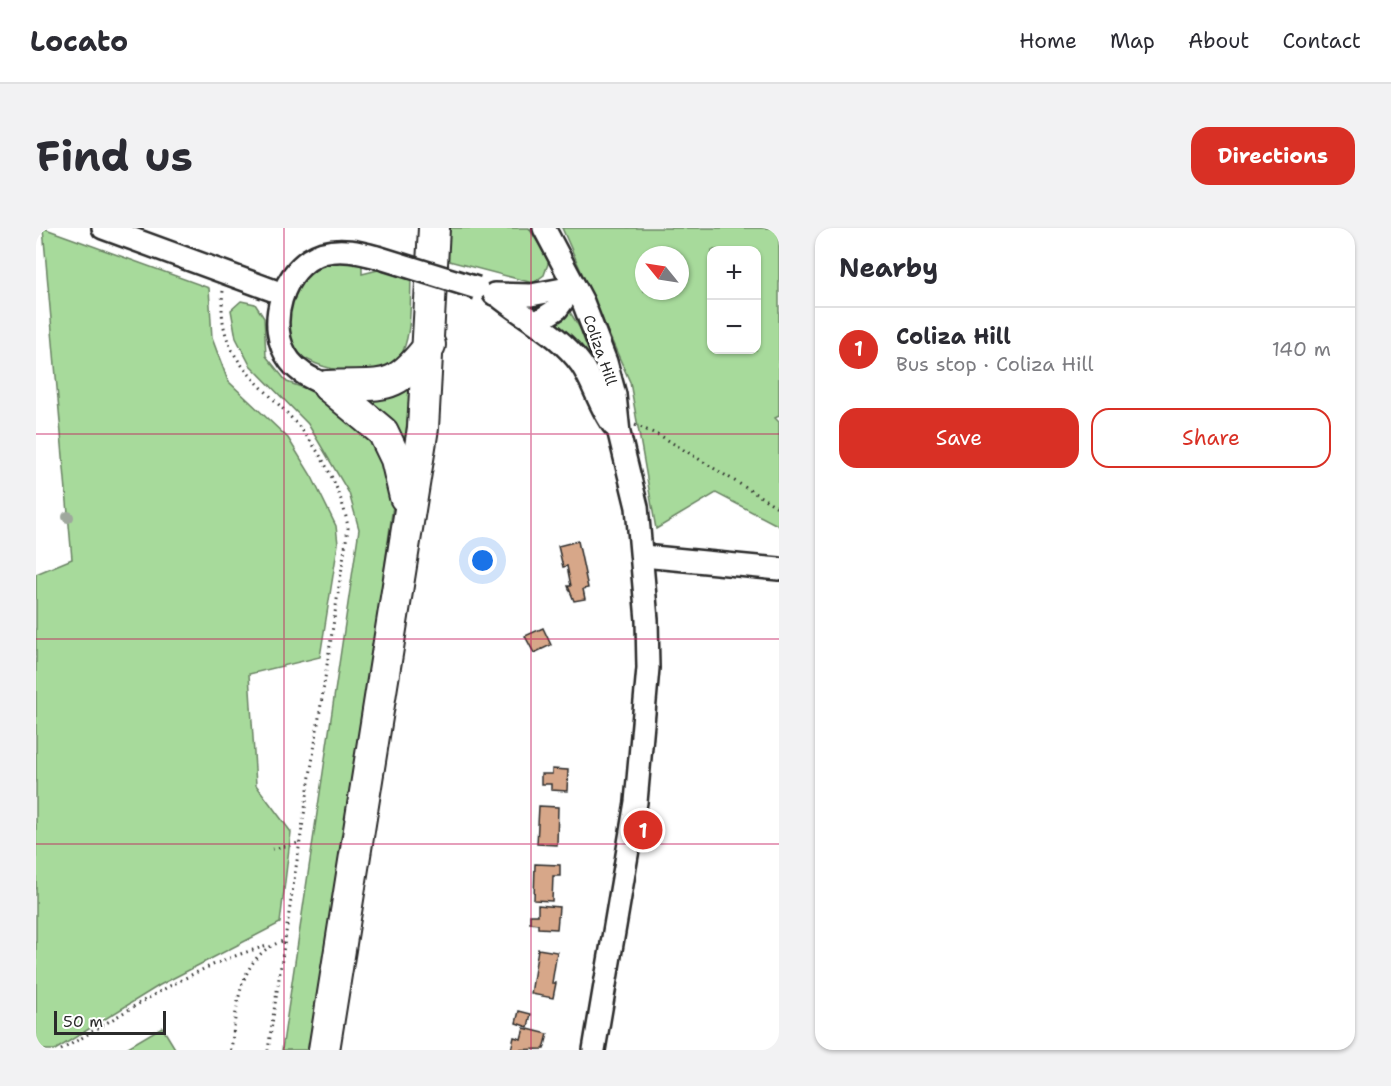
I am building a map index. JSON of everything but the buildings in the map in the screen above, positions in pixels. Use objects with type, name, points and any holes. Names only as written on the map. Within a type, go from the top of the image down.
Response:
[{"type":"highway","points":[[324,1050],[423,428],[434,228]]},
{"type":"highway","points":[[328,386],[387,384],[410,370],[429,345]]},
{"type":"highway","points":[[328,386],[362,412],[383,432],[390,444],[401,478],[408,514]]},
{"type":"street","points":[[103,228],[283,294]]},
{"type":"street","name":"Coliza Hill","points":[[544,228],[573,287],[583,302],[606,362],[637,507],[643,556],[648,668],[644,730],[636,802],[594,1050]]},
{"type":"street","points":[[328,386],[298,370],[284,349],[278,322],[283,294],[288,284],[305,264],[321,254],[342,250],[377,256],[477,288],[532,311],[583,367],[611,422],[619,425]]},
{"type":"street","points":[[532,311],[573,287]]},
{"type":"street","points":[[643,556],[779,568]]},
{"type":"path","points":[[228,274],[222,305],[223,322],[231,350],[249,376],[302,430],[334,485],[347,522],[347,543],[268,1050]]},
{"type":"path","points":[[619,425],[661,436],[779,508]]},
{"type":"path","points":[[272,849],[299,843]]},
{"type":"path","points":[[61,1050],[183,979],[239,953],[284,941]]},
{"type":"path","points":[[231,1050],[237,1005],[246,973],[256,956],[267,946]]},
{"type":"green space","points":[[43,228],[209,288],[212,338],[228,381],[288,438],[312,477],[336,526],[338,544],[320,657],[249,674],[256,785],[291,832],[280,923],[160,985],[55,1050],[36,1050],[36,574],[72,559]]},
{"type":"green space","points":[[443,228],[529,228],[549,261],[544,275],[533,283],[445,260]]},
{"type":"green space","points":[[562,228],[779,228],[779,416],[775,418],[779,422],[779,526],[716,493],[656,529],[630,382]]},
{"type":"green space","points":[[337,257],[362,260],[362,274],[378,270],[411,279],[410,315],[406,343],[395,361],[383,368],[367,371],[332,369],[302,356],[292,343],[289,317],[297,288],[312,270]]},
{"type":"green space","points":[[241,301],[255,304],[264,318],[266,356],[287,382],[327,396],[369,423],[396,484],[364,714],[311,1050],[282,1050],[359,529],[349,493],[308,424],[250,365],[236,338],[231,310]]},
{"type":"green space","points":[[565,304],[591,346],[611,401],[547,319]]},
{"type":"green space","points":[[411,386],[405,439],[402,441],[349,390]]},
{"type":"green space","points":[[162,1027],[176,1050],[123,1050]]},
{"type":"place","name":"Coliza Hill","points":[[643,830]]}]
